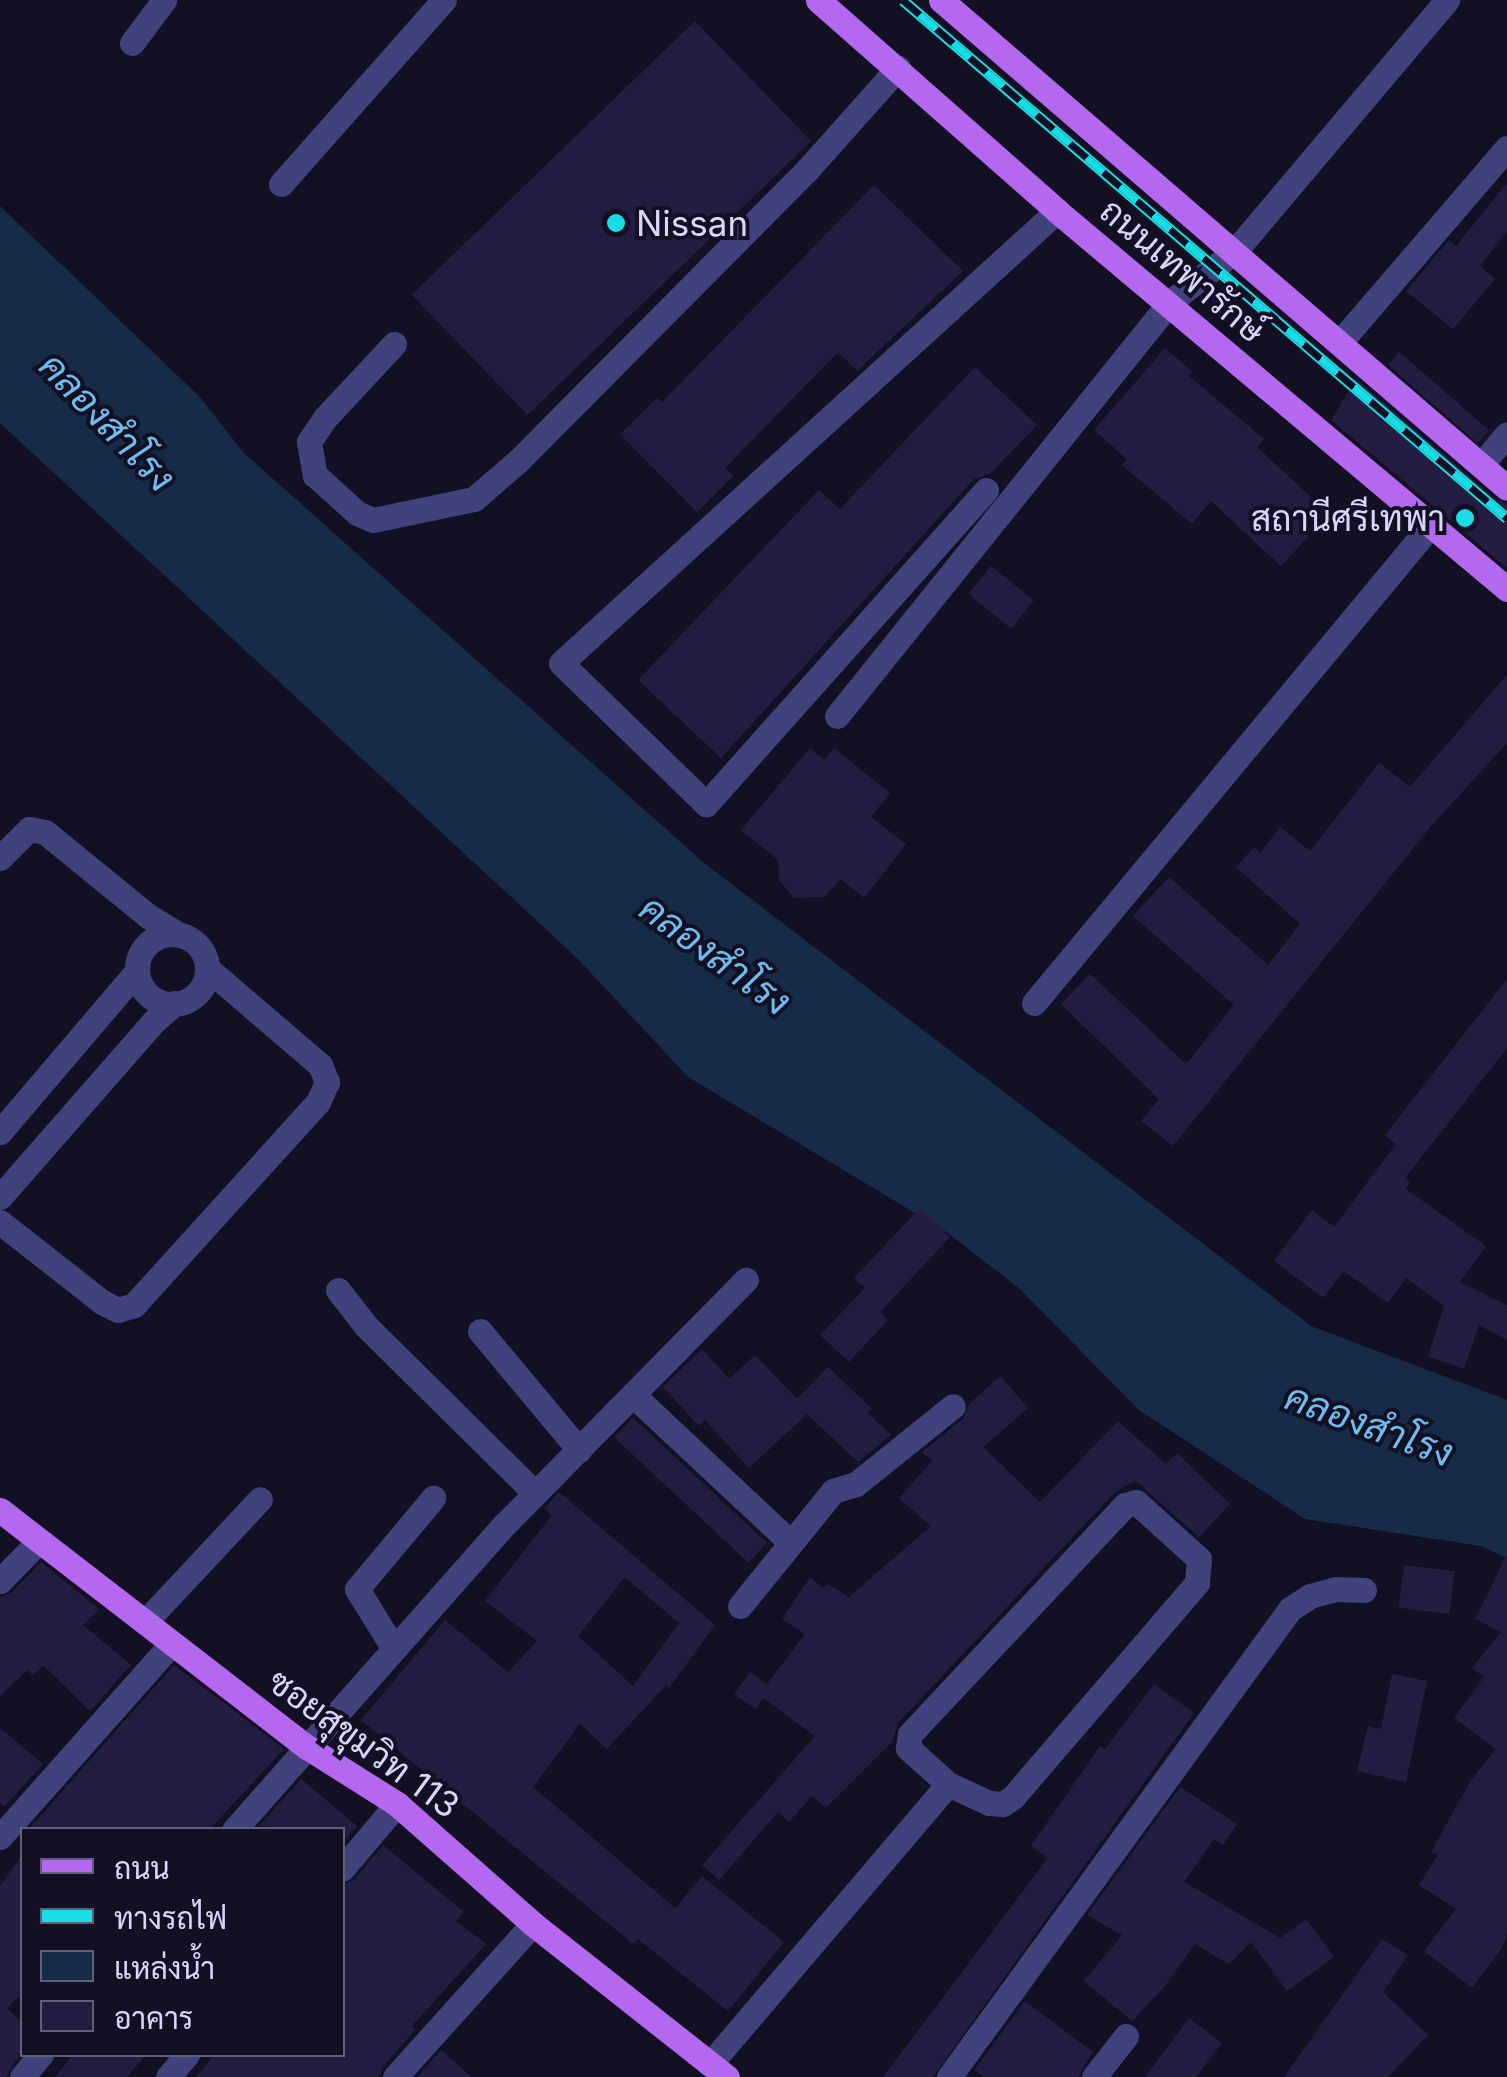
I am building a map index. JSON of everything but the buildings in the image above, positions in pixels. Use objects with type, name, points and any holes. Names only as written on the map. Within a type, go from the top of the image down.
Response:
[{"type":"main road","name":"ถนนเทพารักษ์","points":[[818,0],[1057,211],[1170,302],[1507,590]]},
{"type":"main road","name":"ถนนเทพารักษ์","points":[[954,5],[1507,488]]},
{"type":"main road","name":"ซอยสุขุมวิท 113","points":[[0,1510],[307,1746],[398,1804],[533,1924],[719,2070]]},
{"type":"street","points":[[132,43],[164,0]]},
{"type":"street","points":[[280,184],[444,0]]},
{"type":"street","points":[[837,716],[1170,302],[1234,251],[1447,0]]},
{"type":"street","points":[[394,344],[325,418],[309,442],[315,475],[357,512],[373,520],[474,499],[519,460],[807,170],[898,68]]},
{"type":"street","points":[[1340,342],[1507,148]]},
{"type":"street","points":[[986,490],[706,804],[561,663],[1057,211]]},
{"type":"street","points":[[1481,465],[1507,434]]},
{"type":"street","points":[[1034,1003],[1430,526]]},
{"type":"street","points":[[0,858],[29,829],[45,832],[148,916],[199,947],[207,968],[320,1065],[327,1082],[318,1102],[134,1305],[118,1310],[102,1302],[0,1222]]},
{"type":"street","points":[[0,1132],[137,971],[147,944],[168,934],[180,935]]},
{"type":"street","points":[[0,1197],[153,1022],[200,989],[207,968]]},
{"type":"street","points":[[137,971],[150,996],[175,1003]]},
{"type":"street","points":[[237,1827],[535,1494],[746,1280]]},
{"type":"street","points":[[338,1290],[366,1326],[535,1494]]},
{"type":"street","points":[[480,1331],[579,1450]]},
{"type":"street","points":[[633,1396],[790,1543]]},
{"type":"street","points":[[740,1606],[833,1491],[856,1484],[953,1406]]},
{"type":"street","points":[[394,1649],[357,1589],[433,1498]]},
{"type":"street","points":[[145,1622],[260,1499]]},
{"type":"street","points":[[1144,1504],[1199,1558],[1197,1583],[1014,1797],[1003,1804],[990,1803],[948,1784],[908,1748],[910,1734],[1126,1505],[1144,1504]]},
{"type":"street","points":[[0,1581],[39,1541]]},
{"type":"street","points":[[949,2077],[1290,1609],[1310,1596],[1336,1589],[1364,1590]]},
{"type":"street","points":[[0,1836],[172,1643]]},
{"type":"street","points":[[719,2070],[948,1784]]},
{"type":"street","points":[[345,1866],[398,1804]]},
{"type":"street","points":[[396,2077],[533,1924]]},
{"type":"street","points":[[1094,2077],[1126,2036]]},
{"type":"street","points":[[22,2077],[39,2057]]},
{"type":"street","points":[[168,2077],[185,2057]]},
{"type":"water","name":"คลองสำโรง","points":[[0,206],[199,396],[244,453],[704,863],[1311,1326],[1507,1400],[1507,1558],[1481,1546],[1305,1519],[1139,1410],[1020,1289],[945,1231],[688,1077],[577,958],[0,423]]},
{"type":"railway","points":[[903,0],[1507,518]]},
{"type":"place","name":"Nissan","points":[[616,223]]},
{"type":"place","name":"สถานีศรีเทพา","points":[[1465,518]]}]
